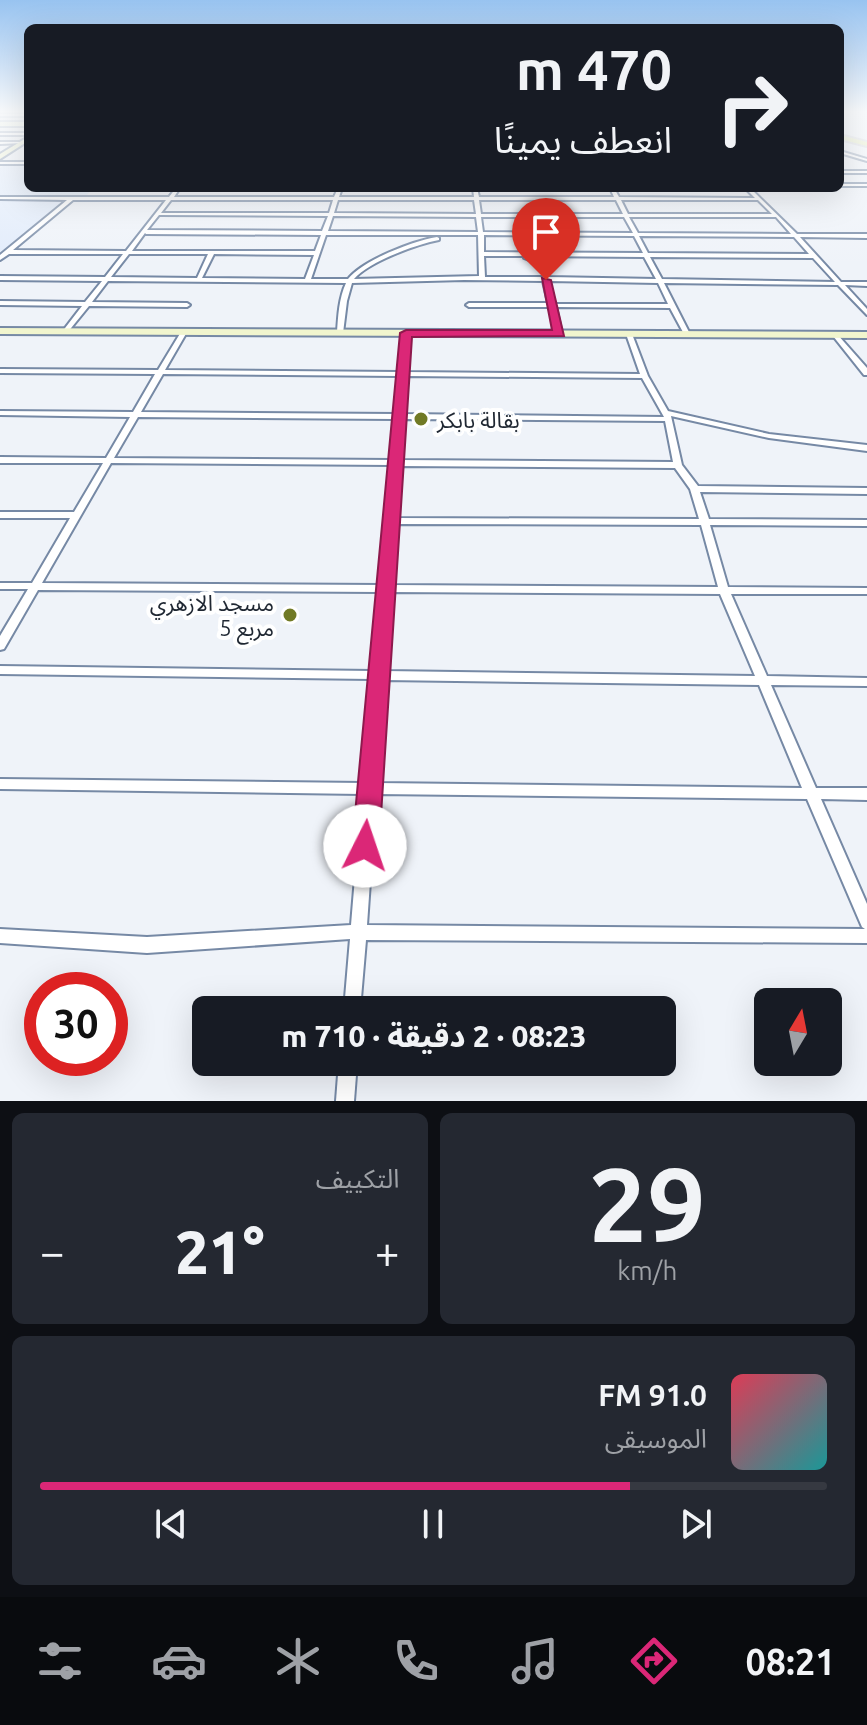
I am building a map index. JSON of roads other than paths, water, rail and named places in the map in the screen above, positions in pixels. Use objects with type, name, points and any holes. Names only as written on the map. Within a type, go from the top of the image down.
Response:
[{"type":"street","points":[[844,172],[867,173]]},
{"type":"street","points":[[844,185],[867,185]]},
{"type":"street","points":[[65,332],[175,192]]},
{"type":"street","points":[[308,280],[339,192]]},
{"type":"street","points":[[476,192],[482,279]]},
{"type":"street","points":[[614,192],[687,334]]},
{"type":"street","points":[[751,192],[867,313]]},
{"type":"street","points":[[0,198],[759,199]]},
{"type":"street","points":[[0,258],[72,198]]},
{"type":"street","points":[[222,232],[244,199]]},
{"type":"street","points":[[160,214],[777,216]]},
{"type":"street","points":[[146,232],[867,236]]},
{"type":"street","points":[[340,333],[343,301],[349,281],[353,273],[365,264],[428,239],[481,234]]},
{"type":"street","points":[[8,252],[317,253]]},
{"type":"street","points":[[199,279],[212,252]]},
{"type":"street","points":[[482,254],[814,256]]},
{"type":"street","points":[[517,254],[547,265],[546,280],[559,334]]},
{"type":"street","points":[[0,278],[867,284]]},
{"type":"street","points":[[0,303],[187,305]]},
{"type":"street","points":[[469,305],[671,306]]},
{"type":"street","points":[[0,331],[867,335]]},
{"type":"street","points":[[0,646],[184,332]]},
{"type":"street","points":[[353,996],[406,333]]},
{"type":"street","points":[[629,334],[644,376],[666,415],[678,465],[695,489],[707,522],[724,590],[867,922]]},
{"type":"street","points":[[835,335],[867,373]]},
{"type":"street","points":[[0,371],[644,376]]},
{"type":"street","points":[[0,413],[666,415],[769,436],[867,448]]},
{"type":"street","points":[[0,460],[678,465]]},
{"type":"street","points":[[695,489],[867,491]]},
{"type":"street","points":[[0,515],[78,515]]},
{"type":"street","points":[[391,521],[867,523]]},
{"type":"street","points":[[0,586],[867,591]]},
{"type":"street","points":[[0,670],[867,682]]},
{"type":"street","points":[[0,784],[867,794]]},
{"type":"street","points":[[0,936],[147,945],[358,932],[867,936]]},
{"type":"street","points":[[345,1101],[347,1076]]},
{"type":"place","name":"بقالة بابكر","points":[[421,419]]},
{"type":"place","name":"مسجد الازهري مربع 5","points":[[290,615]]}]
